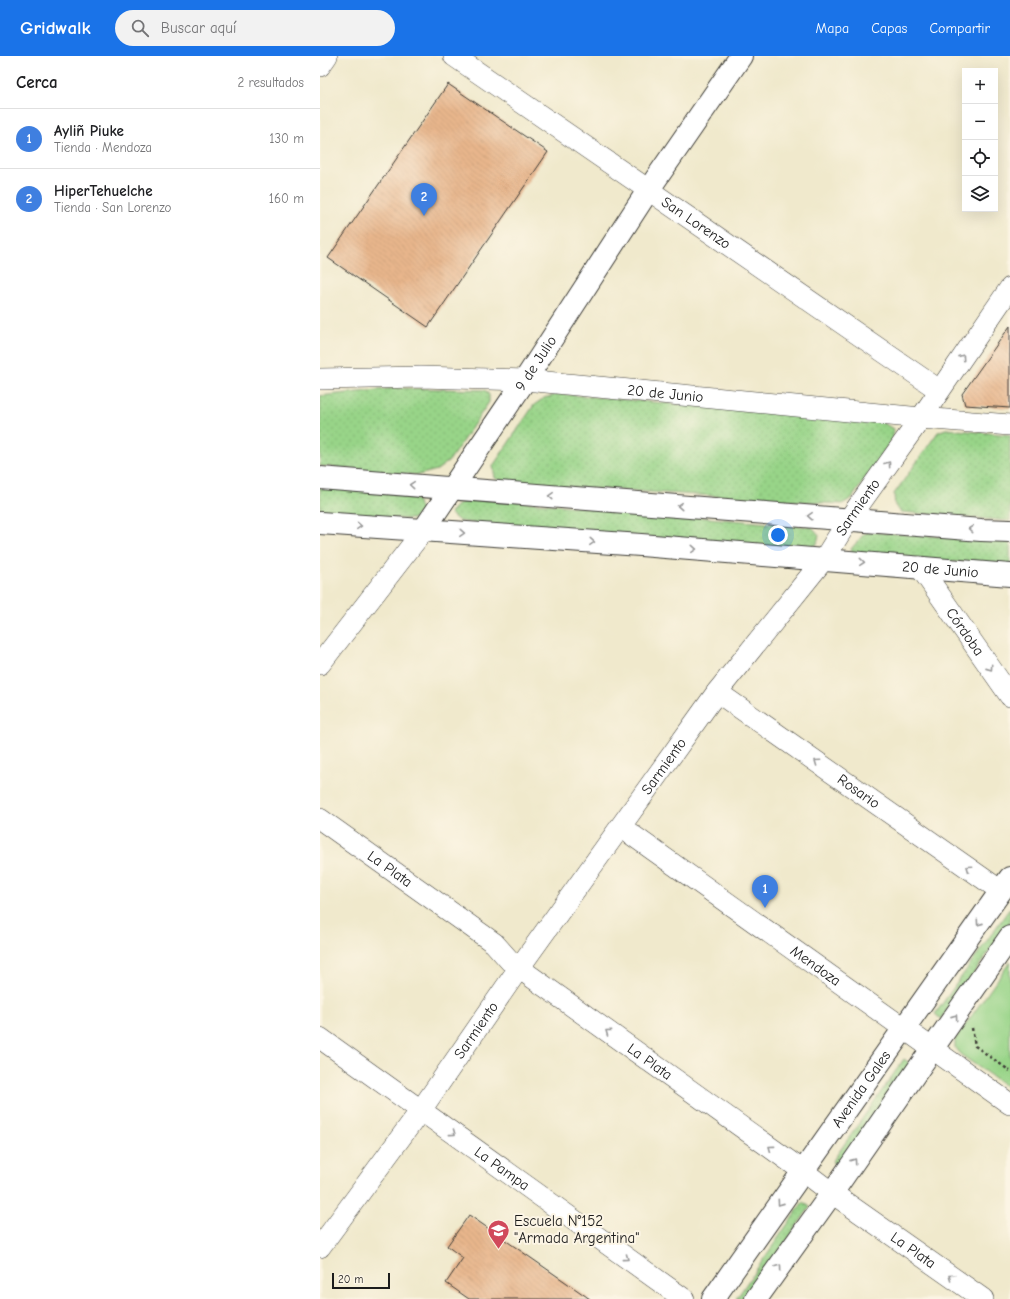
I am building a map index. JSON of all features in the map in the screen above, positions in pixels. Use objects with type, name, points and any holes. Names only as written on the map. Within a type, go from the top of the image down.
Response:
[{"type":"main road","name":"9 de Julio","points":[[423,531],[525,380],[648,189],[741,56]]},
{"type":"main road","points":[[320,478],[1010,531]]},
{"type":"main road","name":"20 de Junio","points":[[320,523],[824,559],[920,568],[1010,574]]},
{"type":"main road","name":"Avenida Gales","points":[[713,1299],[1006,885]]},
{"type":"main road","points":[[756,1299],[832,1194],[1010,937]]},
{"type":"street","points":[[320,66],[328,56]]},
{"type":"street","name":"San Lorenzo","points":[[454,56],[939,390]]},
{"type":"street","name":"Sarmiento","points":[[320,1246],[421,1110],[519,968],[717,692],[824,559],[849,519],[921,418],[1010,288]]},
{"type":"street","name":"20 de Junio","points":[[320,379],[422,377],[525,380],[921,418],[1010,425]]},
{"type":"street","name":"9 de Julio","points":[[320,664],[423,531]]},
{"type":"street","name":"Córdoba","points":[[920,568],[1010,696]]},
{"type":"street","name":"Rosario","points":[[717,692],[1006,885]]},
{"type":"street","name":"La Plata","points":[[320,819],[494,942],[510,961],[519,968],[803,1171],[832,1194],[984,1299]]},
{"type":"street","name":"Mendoza","points":[[621,827],[1010,1104]]},
{"type":"street","name":"La Pampa","points":[[320,1038],[684,1299]]},
{"type":"path","points":[[972,1027],[975,1046],[1010,1071]]},
{"type":"green space","points":[[396,388],[485,390],[489,395],[489,402],[449,461],[437,470],[418,475],[320,466],[320,396]]},
{"type":"green space","points":[[560,394],[882,422],[893,429],[893,438],[852,498],[842,504],[506,483],[495,478],[493,466],[534,405],[544,398]]},
{"type":"green space","points":[[946,429],[1010,435],[1010,521],[901,512],[895,506],[894,494],[938,432]]},
{"type":"green space","points":[[320,486],[404,494],[417,500],[421,511],[413,519],[320,516]]},
{"type":"green space","points":[[478,498],[812,527],[819,535],[817,544],[808,549],[486,525],[459,521],[450,513],[462,502]]},
{"type":"green space","points":[[869,532],[1010,541],[1010,566],[853,554],[851,549],[864,534]]},
{"type":"green space","points":[[1010,908],[1010,922],[941,1019],[935,1014]]},
{"type":"green space","points":[[1010,962],[1010,1089],[960,1054],[955,1048],[955,1039]]},
{"type":"green space","points":[[904,1059],[911,1064],[839,1167],[832,1162]]},
{"type":"green space","points":[[803,1202],[810,1207],[746,1299],[736,1299]]},
{"type":"building","points":[[448,84],[548,152],[428,327],[328,258]]},
{"type":"building","points":[[1010,326],[1010,408],[965,405],[962,394]]},
{"type":"building","name":"Escuela N°152 \"Armada Argentina\"","points":[[469,1215],[590,1299],[469,1299],[446,1283],[463,1258],[447,1246]]},
{"type":"place","name":"HiperTehuelche","points":[[424,216]]},
{"type":"place","name":"Ayliñ Piuke","points":[[765,908]]},
{"type":"place","name":"Escuela N°152 \"Armada Argentina\"","points":[[498,1250]]}]
